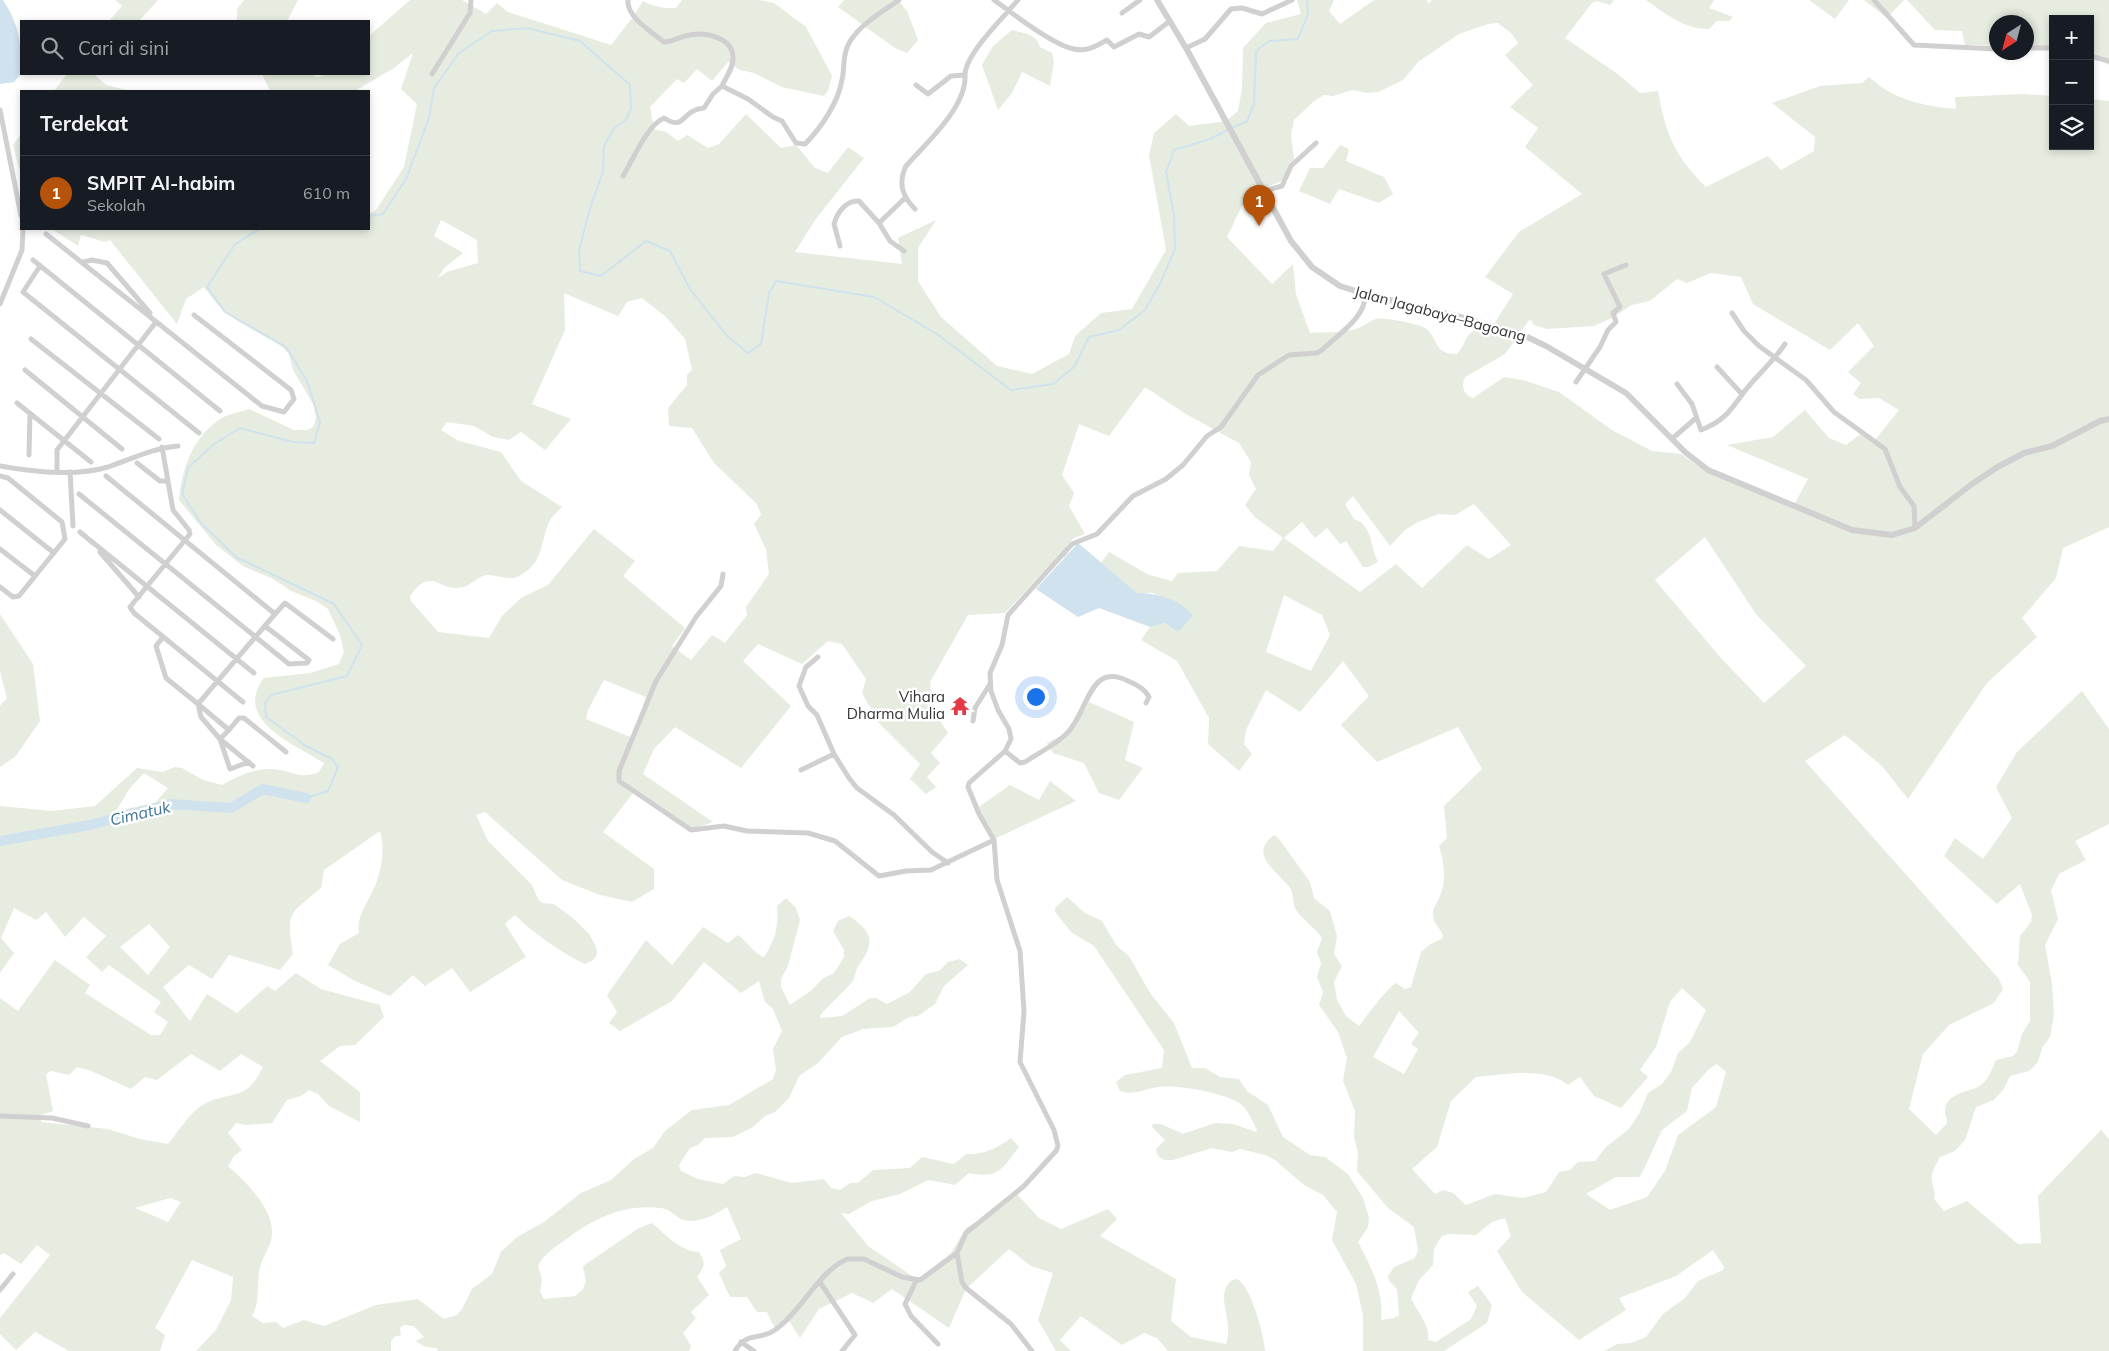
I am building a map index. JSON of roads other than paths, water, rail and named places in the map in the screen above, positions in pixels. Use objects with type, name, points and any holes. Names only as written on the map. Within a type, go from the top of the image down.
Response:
[{"type":"street","points":[[432,74],[470,14],[471,0]]},
{"type":"street","points":[[623,176],[648,132],[660,120],[664,118],[673,124],[678,124],[694,109],[704,108],[713,94],[722,86],[732,64],[733,56],[727,44],[713,35],[697,34],[664,42],[634,17],[628,0]]},
{"type":"street","points":[[722,86],[748,99],[773,117],[782,121],[796,143],[806,144],[837,98],[842,80],[844,54],[849,42],[861,28],[899,0]]},
{"type":"street","points":[[994,0],[1052,39],[1078,50],[1090,49],[1107,40],[1114,47],[1139,34],[1149,37],[1170,21]]},
{"type":"street","points":[[915,209],[905,198],[901,185],[906,166],[954,112],[962,93],[966,66],[1018,0]]},
{"type":"street","points":[[1122,13],[1140,0]]},
{"type":"street","points":[[1157,0],[1186,48],[1205,39],[1231,9],[1242,8],[1262,14],[1292,0]]},
{"type":"street","points":[[1874,0],[1914,45],[1989,49]]},
{"type":"street","name":"Jalan Jagabaya–Bagoang","points":[[1186,48],[1291,241],[1304,259],[1322,275],[1340,286],[1365,294],[1460,317],[1523,335],[1585,368],[1626,393],[1685,452],[1708,470],[1836,525],[1867,533],[1892,535],[1915,528],[1996,468],[2024,453],[2052,446],[2100,421],[2109,419]]},
{"type":"street","points":[[2034,48],[2049,48]]},
{"type":"street","points":[[2094,57],[2109,61]]},
{"type":"street","points":[[916,86],[928,94],[951,76],[965,75]]},
{"type":"street","points":[[0,110],[20,211]]},
{"type":"street","points":[[1264,191],[1282,186],[1291,166],[1316,143]]},
{"type":"street","points":[[879,223],[905,198]]},
{"type":"street","points":[[840,246],[834,224],[844,206],[854,201],[859,201],[879,223],[890,241],[904,251]]},
{"type":"street","points":[[0,304],[22,250],[24,230]]},
{"type":"street","points":[[46,234],[262,406],[284,412],[294,399],[291,390],[194,315]]},
{"type":"street","points":[[33,260],[220,411]]},
{"type":"street","points":[[83,262],[92,260],[107,263],[156,322]]},
{"type":"street","points":[[40,266],[23,292],[199,433]]},
{"type":"street","points":[[1576,382],[1600,347],[1608,330],[1616,322],[1613,312],[1620,307],[1604,274],[1626,266]]},
{"type":"street","points":[[1032,1351],[1011,1324],[966,1288],[962,1282],[958,1254],[966,1233],[1024,1186],[1051,1159],[1058,1146],[1054,1130],[1020,1062],[1024,1011],[1020,951],[997,880],[994,840],[979,814],[968,787],[969,783],[1005,751],[1011,739],[998,710],[990,684],[990,669],[1002,645],[1005,619],[1072,544],[1097,534],[1133,496],[1174,473],[1207,436],[1221,427],[1258,375],[1289,355],[1317,353],[1322,350],[1361,313],[1366,304],[1365,294]]},
{"type":"street","points":[[1732,314],[1751,338],[1806,380],[1834,412],[1885,450],[1900,487],[1914,506],[1915,528]]},
{"type":"street","points":[[56,472],[57,450],[156,322]]},
{"type":"street","points":[[31,339],[159,439]]},
{"type":"street","points":[[1677,384],[1692,404],[1702,430],[1717,424],[1738,403],[1744,393],[1776,358],[1784,344]]},
{"type":"street","points":[[1717,367],[1740,392],[1744,393]]},
{"type":"street","points":[[25,370],[122,449]]},
{"type":"street","points":[[17,403],[91,462]]},
{"type":"street","points":[[29,455],[30,413]]},
{"type":"street","points":[[1673,438],[1696,418]]},
{"type":"street","points":[[0,466],[70,472],[106,467],[135,455],[162,447],[178,446]]},
{"type":"street","points":[[162,447],[174,510],[190,534],[130,607],[134,614],[243,702]]},
{"type":"street","points":[[137,463],[160,482],[167,480]]},
{"type":"street","points":[[70,472],[73,526]]},
{"type":"street","points":[[0,476],[8,478],[62,522],[65,539],[16,598],[0,587]]},
{"type":"street","points":[[106,476],[275,614]]},
{"type":"street","points":[[79,494],[289,664],[307,662],[309,660],[265,626]]},
{"type":"street","points":[[0,510],[54,553]]},
{"type":"street","points":[[80,532],[254,673]]},
{"type":"street","points":[[91,541],[139,597]]},
{"type":"street","points":[[0,548],[35,576]]},
{"type":"street","points":[[723,574],[721,586],[696,617],[656,681],[619,771],[619,781],[691,830],[724,826],[747,831],[808,833],[836,841],[879,876],[906,871],[931,870],[994,840]]},
{"type":"street","points":[[198,704],[285,603],[333,639]]},
{"type":"street","points":[[163,637],[156,646],[166,678],[229,730]]},
{"type":"street","points":[[818,657],[806,667],[799,686],[808,706],[817,714],[834,754],[857,788],[894,815],[925,846],[948,863]]},
{"type":"street","points":[[1005,751],[1020,763],[1025,762],[1067,734],[1081,716],[1096,682],[1106,676],[1118,676],[1146,691],[1149,697],[1146,703]]},
{"type":"street","points":[[973,721],[975,708],[990,684]]},
{"type":"street","points":[[198,704],[201,717],[220,739],[251,764],[230,769],[220,739]]},
{"type":"street","points":[[220,739],[239,718],[244,718],[286,752]]},
{"type":"street","points":[[801,770],[834,754]]},
{"type":"street","points":[[0,1116],[52,1118],[88,1126]]},
{"type":"street","points":[[735,1351],[741,1342],[776,1330],[842,1261],[856,1257],[876,1263],[902,1277],[916,1281],[925,1278],[952,1255],[958,1254]]},
{"type":"street","points":[[0,1290],[13,1274]]},
{"type":"street","points":[[916,1281],[905,1304],[911,1316],[938,1344]]},
{"type":"street","points":[[820,1282],[855,1335],[842,1351]]},
{"type":"street","points":[[741,1342],[754,1351]]},
{"type":"water","points":[[0,0],[3,0],[13,18],[18,35],[20,44],[20,75],[14,82],[0,84]]},
{"type":"water","points":[[1078,543],[1137,593],[1168,598],[1182,605],[1193,616],[1178,632],[1165,623],[1150,627],[1099,608],[1078,617],[1036,589]]},
{"type":"waterway","points":[[1232,128],[1247,121],[1254,104],[1256,51],[1269,41],[1298,39],[1308,14],[1307,0]]},
{"type":"waterway","points":[[370,216],[383,214],[406,179],[429,118],[434,88],[459,53],[492,31],[527,28],[580,41],[630,85],[631,108],[626,120],[614,128],[604,146],[603,172],[591,205],[579,250],[580,271],[601,276],[646,241],[670,251],[690,289],[727,336],[748,353],[761,344],[769,293],[776,281],[874,297],[937,334],[1011,390],[1053,384],[1075,366],[1089,337],[1119,330],[1145,310],[1161,282],[1175,249],[1174,215],[1166,172],[1174,150],[1210,139],[1228,130]]},
{"type":"waterway","points":[[258,230],[235,244],[207,287],[225,312],[286,347],[307,381],[320,422],[314,443],[293,442],[240,428],[214,444],[188,468],[182,494],[201,523],[236,557],[334,604],[362,645],[347,676],[271,695],[265,703],[266,717],[306,746],[332,759],[338,767],[328,791],[306,798]]},
{"type":"waterway","name":"Cimatuk","points":[[0,841],[90,825],[169,804],[231,808],[263,789],[306,798]]},
{"type":"place","name":"SMPIT Al-habim","points":[[1259,226]]},
{"type":"place","name":"Vihara Dharma Mulia","points":[[960,706]]}]
